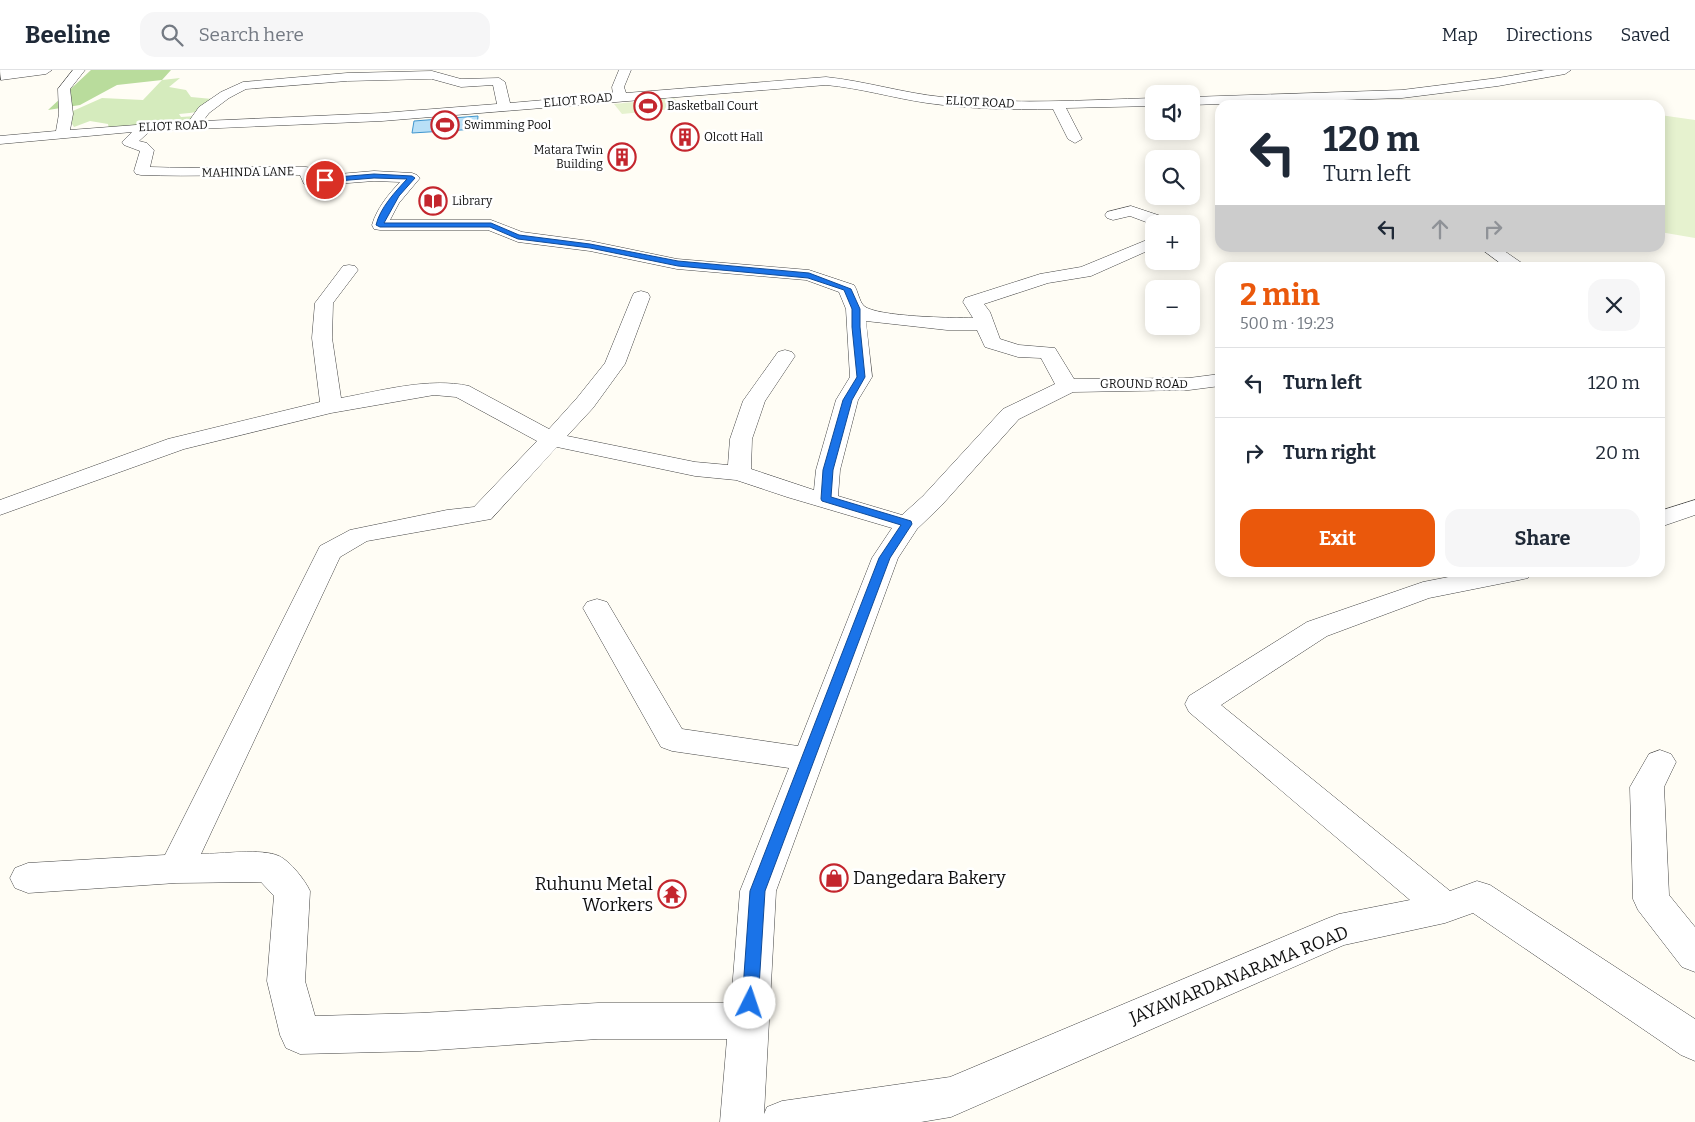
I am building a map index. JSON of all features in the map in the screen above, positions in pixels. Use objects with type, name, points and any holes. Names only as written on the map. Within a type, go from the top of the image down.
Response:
[{"type":"street","points":[[2,70],[1,76],[46,70]]},
{"type":"street","points":[[62,134],[66,114],[64,89],[80,70]]},
{"type":"street","points":[[620,97],[618,87],[625,70]]},
{"type":"street","points":[[1221,100],[1402,94],[1490,84],[1564,70]]},
{"type":"street","points":[[192,126],[204,110],[225,95],[243,86],[347,76],[432,75],[461,83],[499,82],[504,107]]},
{"type":"street","name":"ELIOT ROAD","points":[[0,140],[146,127],[336,120],[781,83],[841,76],[940,101],[997,104],[1145,102]]},
{"type":"street","points":[[1402,94],[1412,100]]},
{"type":"street","points":[[1200,101],[1215,100]]},
{"type":"street","points":[[1057,104],[1075,139]]},
{"type":"street","name":"MAHINDA LANE","points":[[146,127],[129,142],[142,146],[147,150],[142,171],[202,173],[250,170],[306,171],[309,181],[374,176],[412,178],[397,194],[381,218],[380,225],[491,225],[518,237],[590,246],[678,264],[809,276],[847,289],[856,309]]},
{"type":"street","points":[[1113,215],[1131,211],[1145,216]]},
{"type":"street","points":[[742,1122],[758,891],[885,558],[907,524],[932,501],[1011,414],[1068,386],[1059,375],[1048,352],[1018,351],[992,343],[980,312],[972,302],[1046,278],[1085,272],[1145,246]]},
{"type":"street","points":[[1495,252],[1511,262]]},
{"type":"street","points":[[331,406],[322,338],[324,303],[349,270]]},
{"type":"street","points":[[176,869],[329,552],[359,535],[447,518],[482,514],[585,403],[614,364],[641,297]]},
{"type":"street","points":[[826,499],[828,470],[847,400],[861,377],[856,309],[872,317],[947,324],[985,324]]},
{"type":"street","points":[[740,473],[741,439],[754,402],[785,356]]},
{"type":"street","name":"GROUND ROAD","points":[[1068,386],[1090,384],[1189,384],[1215,381]]},
{"type":"street","points":[[0,508],[176,444],[331,406],[434,389],[461,391],[551,439],[695,469],[740,473],[796,492],[826,499],[907,524]]},
{"type":"street","points":[[1665,517],[1695,507]]},
{"type":"street","points":[[1445,908],[1200,704],[1317,629],[1423,591],[1494,577]]},
{"type":"street","points":[[597,608],[672,739],[808,759]]},
{"type":"street","points":[[1660,762],[1647,787],[1651,899],[1695,955]]},
{"type":"street","points":[[28,878],[176,869],[269,867],[292,891],[286,981],[300,1035],[421,1032],[598,1021],[749,1021]]},
{"type":"street","name":"JAYAWARDANARAMA ROAD","points":[[782,1122],[951,1097],[1339,930],[1445,908],[1477,896],[1695,1042]]},
{"type":"green space","points":[[91,70],[171,70],[162,80],[117,85],[80,105],[48,110]]},
{"type":"green space","points":[[180,78],[169,87],[186,90],[191,97],[212,99],[206,107],[198,111],[179,114],[181,117],[196,116],[189,125],[174,130],[109,129],[108,124],[90,121],[74,127],[66,114],[102,98],[143,100],[162,80]]},
{"type":"green space","name":"Basketball Court","points":[[674,98],[683,108],[622,114],[614,104]]},
{"type":"green space","points":[[1665,116],[1695,120],[1695,238],[1665,233]]},
{"type":"water","name":"Swimming Pool","points":[[478,116],[477,129],[412,133],[414,121]]},
{"type":"place","name":"Basketball Court","points":[[648,106]]},
{"type":"place","name":"Swimming Pool","points":[[445,125]]},
{"type":"place","name":"Olcott Hall","points":[[685,137]]},
{"type":"place","name":"Matara Twin Building","points":[[622,157]]},
{"type":"place","name":"Library","points":[[433,201]]},
{"type":"place","name":"Dangedara Bakery","points":[[834,878]]},
{"type":"place","name":"Ruhunu Metal Workers","points":[[672,894]]},
{"type":"route","points":[[325,180],[374,176],[412,178],[397,194],[381,218],[380,225],[491,225],[518,237],[590,246],[678,264],[809,276],[847,289],[856,309],[861,377],[847,400],[828,470],[826,499],[907,524],[885,558],[758,891],[750,1003]]}]
